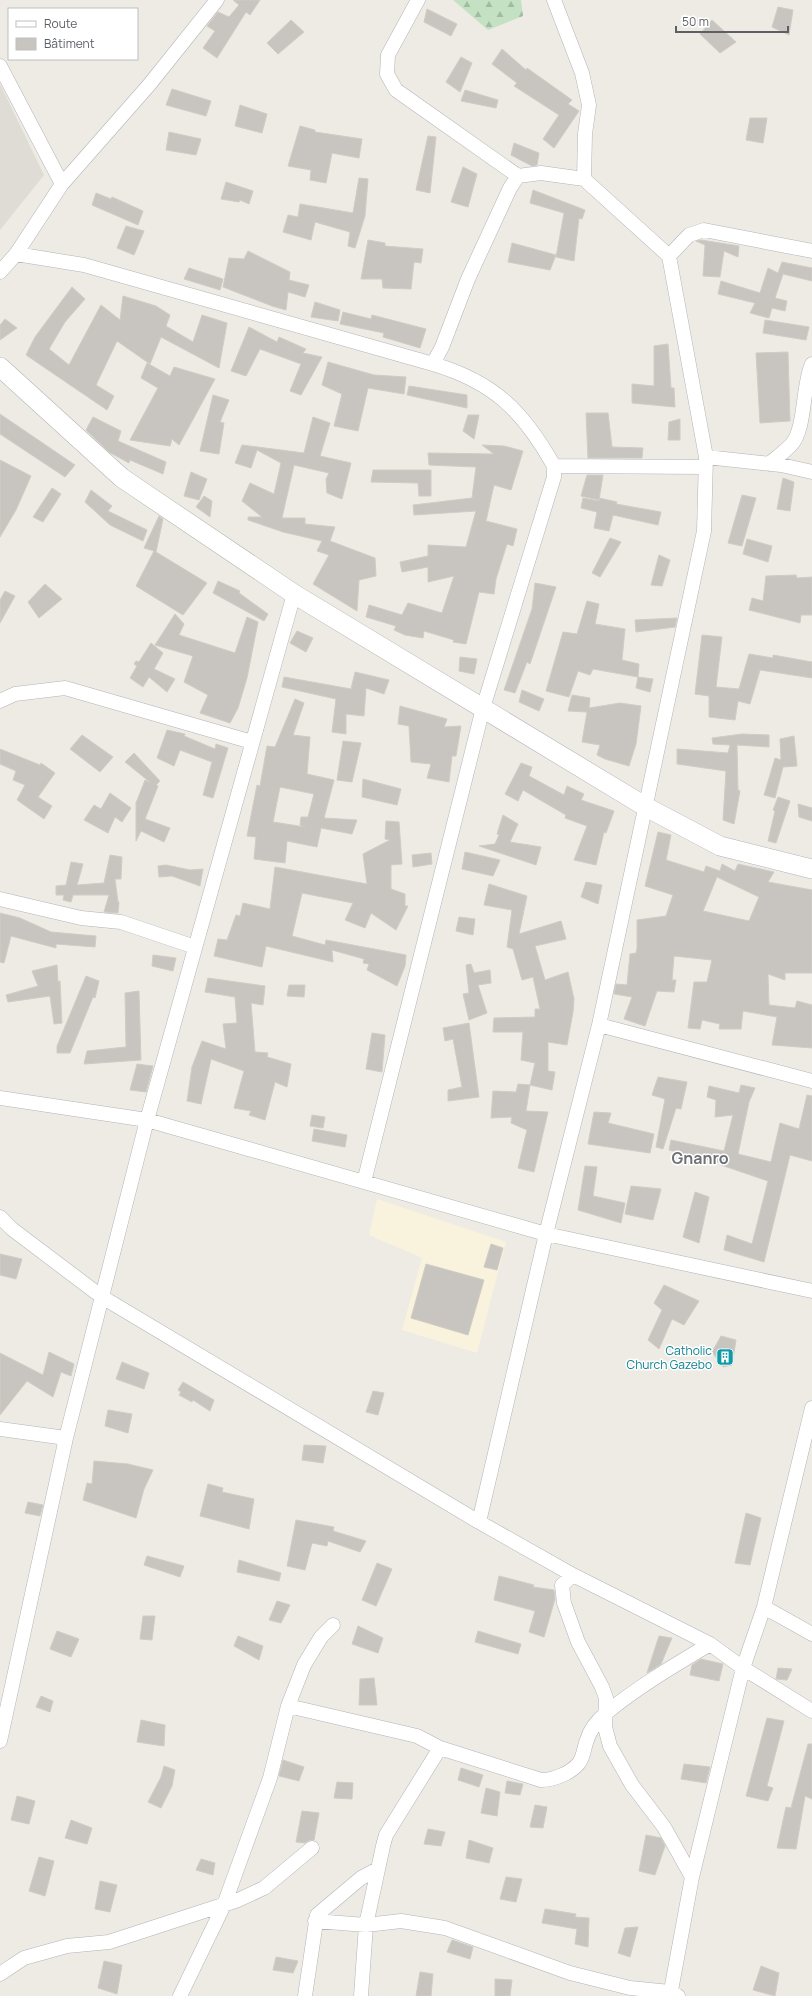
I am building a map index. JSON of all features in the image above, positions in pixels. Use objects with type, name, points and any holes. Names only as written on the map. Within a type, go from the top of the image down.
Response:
[{"type":"main road","points":[[0,367],[122,478],[294,594],[646,807],[720,846],[812,869]]},
{"type":"street","points":[[0,272],[16,254],[62,184],[149,85],[217,0]]},
{"type":"street","points":[[418,0],[388,55],[386,74],[396,90],[518,176],[541,174],[584,179],[668,256],[706,462],[704,530],[646,807],[598,1025],[546,1234],[479,1522]]},
{"type":"street","points":[[554,0],[582,74],[589,105],[585,134],[584,179]]},
{"type":"street","points":[[0,66],[62,184]]},
{"type":"street","points":[[433,364],[442,347],[468,279],[510,188],[518,176]]},
{"type":"street","points":[[668,256],[689,235],[704,230],[812,251]]},
{"type":"street","points":[[16,254],[84,265],[456,371],[485,386],[510,404],[531,428],[554,466],[554,477],[483,708],[364,1182]]},
{"type":"street","points":[[769,464],[792,445],[799,430],[807,374],[812,364]]},
{"type":"street","points":[[554,466],[706,462],[769,464],[812,472]]},
{"type":"street","points":[[0,1741],[66,1438],[146,1120],[294,594]]},
{"type":"street","points":[[0,702],[15,694],[65,688],[252,742]]},
{"type":"street","points":[[0,899],[81,918],[120,922],[195,947]]},
{"type":"street","points":[[598,1025],[812,1081]]},
{"type":"street","points":[[0,1098],[146,1120],[546,1234],[812,1291]]},
{"type":"street","points":[[0,1217],[12,1229],[102,1297],[479,1522],[573,1575],[710,1644],[743,1668],[812,1712]]},
{"type":"street","points":[[315,1921],[366,1925],[401,1921],[445,1928],[570,1973],[630,1988],[673,1995],[692,1877],[743,1668],[764,1607],[812,1408]]},
{"type":"street","points":[[0,1429],[66,1438]]},
{"type":"street","points":[[573,1575],[562,1585],[564,1603],[578,1642],[602,1687],[606,1698],[606,1737],[619,1764],[664,1828],[692,1877]]},
{"type":"street","points":[[764,1607],[812,1634]]},
{"type":"street","points":[[180,1996],[224,1905],[270,1778],[288,1706],[304,1665],[321,1637],[333,1625]]},
{"type":"street","points":[[288,1706],[417,1736],[440,1748],[541,1780],[548,1780],[574,1768],[579,1763],[593,1727],[606,1714],[651,1680],[710,1644]]},
{"type":"street","points":[[361,1996],[366,1925],[386,1835],[440,1748]]},
{"type":"street","points":[[0,1974],[24,1958],[67,1946],[109,1942],[224,1905],[264,1888],[312,1848]]},
{"type":"street","points":[[305,1996],[317,1915],[361,1878],[378,1869]]},
{"type":"shaded area","points":[[0,84],[44,175],[0,230]]},
{"type":"shaded area","points":[[377,1199],[506,1242],[477,1353],[402,1330],[422,1258],[369,1235]]},
{"type":"green space","points":[[453,0],[521,0],[523,16],[488,30]]},
{"type":"building","points":[[233,0],[260,0],[250,15],[246,12],[217,58],[203,48],[215,31],[207,26],[218,12],[229,17],[239,5]]},
{"type":"building","points":[[778,7],[793,10],[789,35],[772,27]]},
{"type":"building","points":[[427,9],[457,24],[451,36],[424,22]]},
{"type":"building","points":[[291,20],[304,32],[278,54],[267,43]]},
{"type":"building","points":[[712,20],[736,42],[720,53],[700,34]]},
{"type":"building","points":[[502,49],[526,70],[527,68],[572,100],[568,104],[579,111],[554,148],[543,139],[559,115],[514,86],[517,83],[492,64]]},
{"type":"building","points":[[461,57],[472,63],[460,92],[446,82]]},
{"type":"building","points":[[172,89],[211,101],[206,116],[166,105]]},
{"type":"building","points":[[465,90],[498,100],[496,108],[461,101]]},
{"type":"building","points":[[240,105],[267,114],[262,133],[235,126]]},
{"type":"building","points":[[750,118],[767,118],[763,143],[746,140]]},
{"type":"building","points":[[300,126],[315,130],[315,132],[362,139],[359,158],[332,153],[326,183],[310,180],[311,170],[288,166]]},
{"type":"building","points":[[169,132],[201,139],[196,155],[166,150]]},
{"type":"building","points":[[428,136],[436,137],[430,193],[416,190]]},
{"type":"building","points":[[514,143],[539,153],[537,165],[532,166],[511,155]]},
{"type":"building","points":[[463,167],[477,174],[468,207],[451,202]]},
{"type":"building","points":[[359,178],[368,179],[365,216],[355,248],[348,246],[350,232],[315,222],[311,240],[283,232],[288,215],[298,217],[300,204],[353,213]]},
{"type":"building","points":[[226,182],[253,191],[249,204],[240,200],[239,202],[221,199]]},
{"type":"building","points":[[533,190],[585,210],[582,219],[579,218],[574,261],[556,257],[564,213],[530,203]]},
{"type":"building","points":[[96,193],[111,199],[112,197],[143,211],[138,225],[92,205]]},
{"type":"building","points":[[126,226],[144,231],[134,255],[117,248]]},
{"type":"building","points":[[368,240],[385,243],[385,246],[423,249],[421,263],[414,262],[411,289],[383,288],[382,279],[361,279]]},
{"type":"building","points":[[701,240],[739,246],[738,257],[724,251],[720,277],[703,276],[705,245],[696,241]]},
{"type":"building","points":[[512,243],[556,255],[550,270],[508,262]]},
{"type":"building","points":[[248,251],[290,272],[289,280],[309,285],[305,297],[288,292],[286,310],[223,287],[229,258],[244,259]]},
{"type":"building","points":[[782,262],[812,268],[812,281],[783,274],[775,298],[787,301],[785,311],[772,308],[769,318],[750,313],[755,303],[718,294],[721,281],[760,293],[768,268],[778,273]]},
{"type":"building","points":[[189,268],[223,279],[220,290],[184,279]]},
{"type":"building","points":[[72,287],[85,299],[65,322],[49,349],[69,365],[101,305],[120,320],[123,296],[156,306],[170,315],[166,326],[193,342],[202,315],[227,323],[219,368],[161,337],[150,364],[117,341],[96,385],[114,396],[107,410],[26,355],[35,337]]},
{"type":"building","points":[[315,302],[340,310],[338,321],[311,317]]},
{"type":"building","points":[[343,312],[371,319],[372,315],[426,329],[420,348],[383,337],[384,333],[340,324]]},
{"type":"building","points":[[5,319],[17,328],[0,340],[0,325]]},
{"type":"building","points":[[765,320],[809,327],[806,340],[763,333]]},
{"type":"building","points":[[249,327],[277,342],[279,337],[306,349],[303,353],[322,357],[301,395],[290,391],[301,364],[260,349],[246,376],[231,371]]},
{"type":"building","points":[[668,344],[671,388],[674,388],[675,407],[632,403],[632,384],[654,386],[654,346]]},
{"type":"building","points":[[788,352],[790,421],[760,423],[756,353]]},
{"type":"building","points":[[328,362],[374,375],[406,377],[404,394],[368,388],[358,431],[334,426],[342,394],[322,385]]},
{"type":"building","points":[[147,363],[170,376],[174,367],[215,379],[179,445],[172,439],[170,446],[130,440],[158,388],[141,378]]},
{"type":"building","points":[[409,386],[467,395],[467,408],[407,395]]},
{"type":"building","points":[[213,395],[229,400],[220,422],[224,423],[219,454],[200,451]]},
{"type":"building","points":[[586,413],[608,413],[612,447],[643,448],[642,458],[588,458]]},
{"type":"building","points":[[0,414],[75,465],[65,477],[0,434]]},
{"type":"building","points":[[468,415],[479,415],[474,439],[463,431]]},
{"type":"building","points":[[93,417],[121,431],[118,441],[166,462],[163,474],[130,460],[129,463],[109,452],[86,430]]},
{"type":"building","points":[[313,417],[330,423],[320,456],[351,463],[342,499],[327,493],[326,479],[329,473],[294,465],[282,518],[305,518],[305,524],[335,527],[330,541],[375,558],[376,576],[359,580],[357,611],[313,584],[329,555],[317,551],[322,541],[283,532],[248,520],[248,517],[262,517],[242,501],[250,483],[274,494],[281,463],[257,450],[251,468],[235,463],[242,445],[304,453]]},
{"type":"building","points":[[680,419],[680,440],[668,440],[669,422]]},
{"type":"building","points":[[482,445],[504,446],[523,451],[511,490],[494,485],[486,521],[517,529],[513,546],[507,544],[496,579],[494,594],[479,592],[466,644],[453,642],[454,640],[424,631],[423,638],[405,635],[394,630],[396,626],[366,617],[369,605],[402,615],[408,603],[442,613],[454,576],[428,582],[428,567],[402,572],[400,562],[428,556],[428,545],[466,547],[476,511],[414,515],[413,505],[472,498],[476,467],[429,465],[428,453],[494,454]]},
{"type":"building","points":[[0,460],[31,476],[16,510],[0,537]]},
{"type":"building","points":[[373,470],[431,470],[431,496],[419,496],[418,483],[371,482]]},
{"type":"building","points":[[191,472],[207,479],[199,500],[184,496]]},
{"type":"building","points":[[587,475],[603,475],[599,500],[581,496]]},
{"type":"building","points":[[783,478],[794,482],[790,511],[777,509]]},
{"type":"building","points":[[52,488],[61,494],[43,522],[33,517]]},
{"type":"building","points":[[91,490],[112,506],[108,511],[147,530],[143,541],[110,525],[85,502]]},
{"type":"building","points":[[742,495],[756,498],[742,546],[728,543]]},
{"type":"building","points":[[204,496],[212,501],[210,517],[196,507]]},
{"type":"building","points":[[583,498],[599,501],[599,498],[617,502],[616,504],[661,512],[658,525],[613,515],[609,531],[594,528],[597,512],[581,508]]},
{"type":"building","points":[[159,516],[163,519],[156,552],[207,583],[183,615],[136,586],[154,551],[144,548]]},
{"type":"building","points":[[610,538],[621,542],[600,577],[592,573]]},
{"type":"building","points":[[747,539],[772,546],[768,562],[743,554]]},
{"type":"building","points":[[659,555],[670,560],[662,586],[651,585]]},
{"type":"building","points":[[796,575],[797,578],[812,577],[812,615],[801,615],[800,623],[749,610],[752,598],[763,601],[766,576]]},
{"type":"building","points":[[218,581],[240,591],[239,593],[268,614],[264,621],[213,593]]},
{"type":"building","points":[[535,583],[556,587],[530,664],[527,662],[515,693],[504,690],[532,609]]},
{"type":"building","points":[[45,584],[62,599],[39,618],[28,602]]},
{"type":"building","points":[[5,591],[15,596],[0,623],[0,600]]},
{"type":"building","points":[[587,601],[599,604],[595,624],[625,629],[622,660],[639,664],[638,677],[593,669],[590,675],[578,671],[569,697],[546,691],[563,632],[577,634]]},
{"type":"building","points":[[175,614],[184,624],[179,635],[235,653],[247,617],[258,622],[247,678],[238,708],[230,723],[200,713],[208,695],[184,682],[193,656],[155,645]]},
{"type":"building","points":[[677,618],[675,627],[636,632],[635,620]]},
{"type":"building","points":[[297,631],[313,638],[306,652],[290,643]]},
{"type":"building","points":[[702,635],[722,637],[716,687],[739,689],[749,654],[773,658],[773,655],[812,662],[812,678],[760,670],[750,704],[738,701],[735,720],[709,717],[709,696],[695,694]]},
{"type":"building","points":[[151,643],[163,653],[154,669],[175,679],[167,692],[149,677],[143,687],[130,678],[137,666],[134,664],[136,661],[139,662]]},
{"type":"building","points":[[460,657],[477,659],[474,674],[459,671]]},
{"type":"building","points":[[355,672],[389,680],[384,694],[366,688],[364,716],[346,714],[346,734],[332,732],[336,699],[282,687],[284,677],[351,689]]},
{"type":"building","points":[[638,677],[653,679],[650,692],[636,688]]},
{"type":"building","points":[[522,690],[544,699],[539,711],[519,702]]},
{"type":"building","points":[[572,695],[590,698],[589,708],[620,703],[641,706],[636,744],[629,766],[597,755],[600,745],[582,742],[587,712],[568,711]]},
{"type":"building","points":[[295,699],[304,703],[293,735],[310,737],[307,774],[334,780],[324,818],[357,820],[352,834],[321,828],[317,847],[287,841],[285,863],[254,859],[256,837],[247,836],[257,785],[260,786],[267,746],[275,747]],"holes":[[[280,787],[314,794],[308,817],[301,817],[300,825],[305,827],[273,822]]]},
{"type":"building","points":[[400,706],[447,719],[444,727],[461,726],[456,756],[452,756],[449,782],[427,778],[431,764],[411,762],[409,726],[398,724]]},
{"type":"building","points":[[167,730],[185,734],[184,736],[215,749],[216,744],[228,748],[213,798],[203,795],[212,762],[180,750],[174,766],[157,758]]},
{"type":"building","points":[[742,734],[769,735],[769,747],[737,745],[738,790],[740,791],[734,824],[723,820],[726,771],[677,764],[677,749],[728,753],[730,745],[713,744],[712,738]]},
{"type":"building","points":[[82,735],[113,757],[100,772],[70,749]]},
{"type":"building","points":[[794,736],[797,766],[783,767],[775,798],[764,795],[775,758],[781,760],[780,739]]},
{"type":"building","points":[[343,741],[361,743],[352,782],[337,780]]},
{"type":"building","points":[[0,749],[40,765],[41,763],[55,773],[38,797],[52,806],[44,819],[17,800],[25,785],[13,780],[16,771],[0,764]]},
{"type":"building","points":[[134,753],[160,781],[156,785],[158,786],[145,819],[170,828],[164,842],[141,831],[136,841],[136,803],[145,780],[151,783],[125,762]]},
{"type":"building","points":[[521,763],[532,767],[529,776],[564,795],[567,786],[584,794],[581,800],[614,811],[606,833],[604,832],[596,865],[574,860],[587,826],[565,818],[566,815],[523,790],[518,801],[505,794]]},
{"type":"building","points":[[363,779],[401,789],[397,805],[362,797]]},
{"type":"building","points":[[110,793],[131,808],[122,822],[115,817],[108,833],[84,820],[94,805],[101,809]]},
{"type":"building","points":[[778,797],[790,801],[776,843],[768,841],[775,811],[773,810]]},
{"type":"building","points":[[798,804],[812,808],[812,821],[799,817]]},
{"type":"building","points":[[503,815],[518,824],[510,842],[541,847],[536,865],[479,846],[495,844],[499,835],[497,834]]},
{"type":"building","points":[[386,821],[399,822],[402,864],[391,865],[391,889],[405,894],[405,906],[408,906],[396,930],[371,913],[365,928],[345,920],[353,903],[302,893],[292,936],[325,945],[326,940],[406,955],[405,966],[397,986],[367,970],[369,964],[363,963],[364,959],[332,950],[333,962],[266,946],[262,967],[214,956],[218,939],[227,940],[236,915],[240,916],[243,903],[270,909],[275,867],[367,884],[363,854],[390,840],[385,839]]},
{"type":"building","points":[[658,832],[671,835],[666,860],[704,872],[706,866],[720,871],[722,864],[735,871],[738,864],[774,872],[768,882],[812,890],[812,973],[785,973],[785,980],[768,974],[769,1005],[795,1008],[797,1001],[812,1005],[812,1048],[772,1045],[777,1017],[743,1011],[741,1029],[719,1029],[720,1024],[702,1020],[700,1029],[688,1028],[694,982],[707,982],[712,960],[674,956],[672,980],[676,980],[674,992],[657,991],[645,1026],[624,1019],[632,997],[614,994],[616,984],[627,985],[630,954],[636,953],[637,948],[637,920],[666,916],[673,895],[645,886]],"holes":[[[717,877],[759,897],[749,921],[703,911]]]},
{"type":"building","points":[[465,852],[500,860],[493,876],[462,869]]},
{"type":"building","points":[[431,853],[432,864],[413,867],[412,855]]},
{"type":"building","points":[[110,855],[122,857],[121,879],[115,879],[119,902],[118,913],[104,912],[109,895],[73,895],[71,902],[63,900],[64,895],[56,895],[56,886],[66,885],[71,862],[83,864],[77,885],[104,883]]},
{"type":"building","points":[[166,865],[190,870],[203,869],[200,886],[172,876],[159,877],[158,866]]},
{"type":"building","points":[[586,882],[602,885],[598,904],[581,897]]},
{"type":"building","points":[[489,884],[527,896],[519,934],[561,921],[566,939],[535,946],[545,980],[568,972],[574,999],[567,1045],[548,1042],[548,1071],[555,1072],[552,1090],[530,1085],[535,1063],[521,1060],[523,1032],[493,1032],[494,1018],[535,1017],[535,1009],[540,1009],[533,977],[522,980],[513,949],[507,947],[512,910],[484,905]]},
{"type":"building","points":[[0,913],[20,918],[51,932],[96,936],[95,947],[56,944],[56,948],[11,936],[4,963],[0,962]]},
{"type":"building","points":[[459,917],[475,919],[473,935],[456,931]]},
{"type":"building","points":[[153,955],[176,958],[173,971],[152,966]]},
{"type":"building","points":[[471,964],[474,973],[490,970],[491,983],[478,985],[487,1013],[469,1020],[463,994],[469,993],[466,965]]},
{"type":"building","points":[[57,965],[58,982],[60,981],[62,1023],[54,1024],[50,996],[8,1002],[6,995],[38,986],[32,971]]},
{"type":"building","points":[[86,976],[99,981],[95,998],[93,997],[70,1053],[57,1053],[57,1046]]},
{"type":"building","points":[[208,978],[265,986],[263,1005],[251,1003],[255,1052],[268,1053],[267,1057],[291,1064],[287,1087],[275,1082],[265,1120],[249,1115],[251,1111],[234,1108],[244,1071],[211,1059],[201,1104],[187,1101],[192,1067],[202,1041],[226,1049],[223,1024],[237,1023],[235,997],[205,992]]},
{"type":"building","points":[[289,985],[305,985],[304,997],[287,996]]},
{"type":"building","points":[[139,991],[141,1060],[84,1064],[87,1051],[126,1047],[125,993]]},
{"type":"building","points":[[469,1023],[479,1097],[448,1101],[448,1090],[462,1087],[453,1039],[445,1041],[443,1028]]},
{"type":"building","points":[[372,1033],[385,1035],[382,1072],[366,1069]]},
{"type":"building","points":[[137,1064],[153,1066],[146,1092],[130,1090]]},
{"type":"building","points":[[658,1077],[687,1082],[681,1109],[676,1108],[663,1149],[656,1147],[665,1099],[652,1095]]},
{"type":"building","points":[[518,1084],[530,1085],[526,1111],[548,1112],[534,1172],[518,1168],[527,1130],[511,1123],[512,1117],[491,1118],[493,1091],[516,1092]]},
{"type":"building","points":[[741,1085],[755,1088],[749,1102],[738,1154],[771,1162],[780,1123],[799,1129],[807,1095],[812,1096],[812,1161],[790,1155],[764,1262],[724,1250],[727,1235],[752,1244],[768,1181],[721,1165],[721,1163],[669,1150],[671,1140],[724,1151],[733,1115],[715,1117],[716,1100],[707,1097],[709,1086],[739,1093]]},
{"type":"building","points":[[594,1112],[611,1113],[608,1123],[654,1134],[650,1153],[588,1144]]},
{"type":"building","points":[[312,1115],[325,1117],[323,1128],[310,1126]]},
{"type":"building","points":[[314,1129],[347,1135],[345,1147],[312,1141]]},
{"type":"building","points":[[585,1166],[597,1167],[593,1196],[625,1203],[621,1223],[578,1210]]},
{"type":"building","points":[[631,1186],[661,1189],[653,1220],[625,1214]]},
{"type":"building","points":[[695,1192],[709,1197],[699,1243],[683,1237]]},
{"type":"building","points":[[491,1244],[503,1248],[497,1270],[484,1267]]},
{"type":"building","points":[[0,1254],[22,1259],[16,1279],[0,1275]]},
{"type":"building","points":[[426,1264],[484,1280],[468,1335],[411,1318]]},
{"type":"building","points":[[664,1285],[699,1301],[684,1325],[672,1319],[659,1349],[648,1340],[662,1310],[654,1303]]},
{"type":"building","name":"Catholic Church Gazebo","points":[[721,1336],[736,1340],[732,1365],[723,1367],[712,1352]]},
{"type":"building","points":[[49,1352],[74,1364],[71,1376],[61,1372],[53,1397],[27,1381],[0,1415],[0,1353],[43,1375]]},
{"type":"building","points":[[122,1362],[149,1373],[144,1389],[116,1379]]},
{"type":"building","points":[[183,1382],[214,1400],[210,1411],[193,1400],[192,1402],[179,1395],[181,1392],[178,1390]]},
{"type":"building","points":[[373,1391],[384,1393],[378,1415],[366,1412]]},
{"type":"building","points":[[108,1410],[132,1414],[128,1433],[105,1426]]},
{"type":"building","points":[[304,1445],[326,1446],[323,1463],[302,1460]]},
{"type":"building","points":[[94,1461],[128,1464],[153,1470],[144,1489],[136,1518],[83,1500],[87,1483],[92,1484]]},
{"type":"building","points":[[208,1484],[223,1488],[222,1492],[254,1499],[249,1529],[200,1516]]},
{"type":"building","points":[[28,1502],[43,1505],[40,1516],[25,1513]]},
{"type":"building","points":[[746,1513],[761,1518],[750,1565],[735,1563]]},
{"type":"building","points":[[296,1520],[334,1527],[333,1531],[366,1541],[360,1552],[328,1541],[327,1546],[312,1543],[305,1570],[287,1566]]},
{"type":"building","points":[[147,1556],[184,1566],[180,1577],[144,1565]]},
{"type":"building","points":[[239,1560],[281,1573],[279,1581],[237,1572]]},
{"type":"building","points":[[377,1563],[392,1569],[376,1606],[362,1600]]},
{"type":"building","points":[[499,1576],[534,1585],[533,1587],[554,1590],[555,1599],[544,1637],[529,1632],[535,1611],[494,1600]]},
{"type":"building","points":[[277,1601],[290,1605],[281,1623],[269,1620]]},
{"type":"building","points":[[143,1616],[155,1616],[152,1640],[140,1639]]},
{"type":"building","points":[[358,1626],[383,1638],[378,1653],[352,1644]]},
{"type":"building","points":[[57,1631],[79,1639],[71,1657],[50,1649]]},
{"type":"building","points":[[478,1631],[521,1644],[518,1654],[475,1642]]},
{"type":"building","points":[[238,1636],[263,1646],[259,1660],[234,1646]]},
{"type":"building","points":[[659,1636],[672,1638],[661,1664],[647,1673]]},
{"type":"building","points":[[701,1659],[723,1664],[719,1681],[690,1675],[692,1665]]},
{"type":"building","points":[[778,1668],[792,1669],[787,1680],[776,1679]]},
{"type":"building","points":[[374,1678],[377,1705],[359,1705],[360,1679]]},
{"type":"building","points":[[41,1696],[53,1701],[50,1712],[36,1707]]},
{"type":"building","points":[[767,1718],[784,1721],[767,1786],[773,1788],[768,1801],[746,1796]]},
{"type":"building","points":[[141,1720],[165,1725],[164,1746],[137,1742]]},
{"type":"building","points":[[808,1744],[812,1744],[812,1799],[805,1796],[796,1849],[777,1848],[786,1807],[791,1808]]},
{"type":"building","points":[[283,1760],[304,1767],[299,1781],[279,1776]]},
{"type":"building","points":[[684,1764],[710,1767],[706,1783],[681,1779]]},
{"type":"building","points":[[164,1766],[175,1770],[172,1786],[161,1808],[148,1802],[161,1777]]},
{"type":"building","points":[[461,1768],[483,1775],[479,1787],[458,1780]]},
{"type":"building","points":[[507,1781],[523,1784],[520,1795],[505,1793]]},
{"type":"building","points":[[337,1782],[353,1783],[352,1799],[334,1798]]},
{"type":"building","points":[[486,1788],[500,1792],[497,1816],[481,1813]]},
{"type":"building","points":[[17,1796],[35,1801],[29,1824],[11,1820]]},
{"type":"building","points":[[535,1805],[547,1807],[543,1828],[530,1827]]},
{"type":"building","points":[[302,1811],[319,1813],[314,1840],[310,1840],[305,1843],[296,1842]]},
{"type":"building","points":[[71,1820],[92,1828],[87,1844],[65,1838]]},
{"type":"building","points":[[428,1829],[445,1832],[441,1846],[424,1844]]},
{"type":"building","points":[[646,1835],[661,1838],[665,1846],[655,1875],[639,1871]]},
{"type":"building","points":[[469,1840],[493,1848],[489,1863],[466,1858]]},
{"type":"building","points":[[39,1857],[54,1861],[45,1896],[29,1891]]},
{"type":"building","points":[[201,1859],[215,1863],[213,1875],[196,1870]]},
{"type":"building","points":[[506,1877],[522,1879],[516,1902],[500,1899]]},
{"type":"building","points":[[100,1881],[117,1885],[110,1912],[95,1909]]},
{"type":"building","points":[[545,1909],[576,1914],[575,1917],[589,1918],[588,1947],[575,1944],[577,1929],[542,1923]]},
{"type":"building","points":[[638,1927],[630,1957],[618,1953],[625,1928]]},
{"type":"building","points":[[452,1940],[473,1947],[470,1959],[447,1952]]},
{"type":"building","points":[[276,1957],[298,1961],[293,1973],[273,1970]]},
{"type":"building","points":[[104,1961],[122,1965],[117,1994],[98,1988]]},
{"type":"building","points":[[761,1966],[779,1973],[775,1996],[753,1990]]},
{"type":"building","points":[[420,1972],[433,1974],[431,1996],[416,1996]]},
{"type":"building","points":[[495,1979],[512,1980],[510,1996],[495,1996]]},
{"type":"place","name":"Catholic Church Gazebo","points":[[725,1357]]},
{"type":"district","name":"Gnanro","points":[[700,1158]]}]
